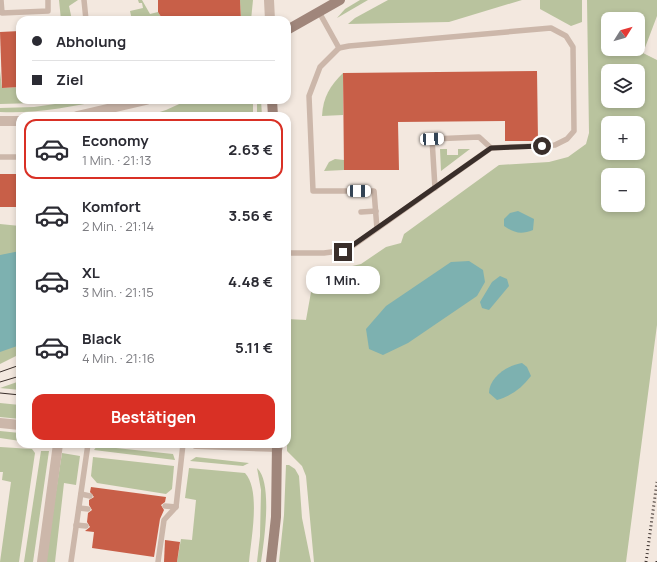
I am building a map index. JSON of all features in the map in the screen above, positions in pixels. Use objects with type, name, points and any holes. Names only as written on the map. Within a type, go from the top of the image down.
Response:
[{"type":"main road","points":[[291,28],[340,0]]},
{"type":"main road","points":[[271,562],[276,517],[277,448]]},
{"type":"street","points":[[269,0],[270,16]]},
{"type":"street","points":[[94,112],[129,104]]},
{"type":"street","points":[[0,121],[16,121]]},
{"type":"street","points":[[0,423],[16,425]]},
{"type":"street","points":[[42,562],[57,448]]},
{"type":"lane","points":[[1,0],[2,13],[48,11],[48,0]]},
{"type":"lane","points":[[84,0],[86,16]]},
{"type":"lane","points":[[319,12],[339,48]]},
{"type":"lane","points":[[291,253],[343,252],[377,229],[491,148],[555,145],[568,139],[574,131],[573,47],[566,36],[551,28],[339,48],[320,67],[309,96],[313,191],[374,191],[377,229]]},
{"type":"lane","points":[[435,188],[432,139],[479,137],[491,148]]},
{"type":"lane","points":[[0,157],[16,157]]},
{"type":"lane","points":[[361,212],[376,212]]},
{"type":"lane","points":[[71,562],[87,448]]},
{"type":"lane","points":[[158,562],[163,520],[176,507],[183,448]]},
{"type":"lane","points":[[81,494],[90,496]]},
{"type":"lane","points":[[164,506],[176,507]]},
{"type":"lane","points":[[79,508],[88,510]]},
{"type":"lane","points":[[76,525],[86,526]]},
{"type":"green space","points":[[59,0],[78,0],[69,6],[71,16],[61,16]]},
{"type":"green space","points":[[138,0],[142,0],[150,14],[158,12],[160,16],[131,16],[130,11],[143,8],[142,3],[139,3]]},
{"type":"green space","points":[[240,0],[253,0],[251,16],[241,16]]},
{"type":"green space","points":[[360,0],[368,0],[337,18],[345,9]]},
{"type":"green space","points":[[388,0],[522,0],[449,22],[348,24],[355,18]]},
{"type":"green space","points":[[540,0],[582,0],[582,22],[571,26],[540,9]]},
{"type":"green space","points":[[587,0],[657,0],[657,16],[645,48],[645,12],[601,12],[601,56],[645,56],[645,54],[657,60],[657,325],[626,562],[314,562],[306,476],[302,466],[287,451],[287,448],[291,448],[291,319],[306,320],[313,281],[322,273],[361,264],[386,247],[401,243],[404,234],[499,165],[549,162],[568,157],[586,144],[589,133]]},
{"type":"green space","points":[[0,71],[2,88],[16,87],[16,104],[0,104]]},
{"type":"green space","points":[[343,73],[343,115],[322,116],[324,103],[328,92]]},
{"type":"green space","points":[[55,104],[83,104],[39,111],[0,112],[0,108],[34,107]]},
{"type":"green space","points":[[179,104],[253,104],[253,112],[160,112]]},
{"type":"green space","points":[[257,104],[261,104],[262,112],[257,112]]},
{"type":"green space","points":[[440,149],[447,149],[447,155],[458,155],[458,149],[470,149],[441,171]]},
{"type":"green space","points":[[335,159],[344,160],[344,170],[324,171],[329,162]]},
{"type":"green space","points":[[0,224],[16,226],[16,356],[0,364]]},
{"type":"green space","points":[[16,382],[16,390],[0,388]]},
{"type":"green space","points":[[0,403],[16,405],[16,419],[0,417]]},
{"type":"green space","points":[[0,431],[16,433],[16,440],[0,438]]},
{"type":"green space","points":[[0,447],[32,449],[35,453],[19,562],[0,562],[11,482],[2,480],[3,472],[0,472]]},
{"type":"green space","points":[[96,448],[116,448],[173,454],[175,460],[94,450]]},
{"type":"green space","points":[[41,451],[49,451],[33,562],[24,562]]},
{"type":"green space","points":[[62,453],[80,456],[76,485],[64,483],[55,562],[45,562]]},
{"type":"green space","points":[[93,457],[174,466],[172,489],[166,494],[97,483],[91,476]]},
{"type":"green space","points":[[196,457],[249,463],[243,466],[190,461]]},
{"type":"green space","points":[[286,465],[289,465],[295,469],[299,476],[302,518],[311,562],[279,562],[284,515]]},
{"type":"green space","points":[[189,468],[245,473],[250,481],[253,491],[254,503],[249,562],[177,562],[181,539],[192,540],[196,500],[185,498]]},
{"type":"green space","points":[[257,468],[262,475],[266,499],[265,527],[261,562],[257,562],[260,536],[261,490]]},
{"type":"water","points":[[518,211],[534,219],[533,230],[518,232],[504,226],[504,219],[510,213]]},
{"type":"water","points":[[16,252],[16,346],[0,352],[0,255]]},
{"type":"water","points":[[469,261],[483,270],[485,282],[477,296],[408,343],[383,355],[369,349],[366,329],[386,306],[451,262]]},
{"type":"water","points":[[500,276],[507,279],[509,286],[489,310],[482,308],[480,302],[492,282]]},
{"type":"water","points":[[522,363],[527,367],[531,376],[516,391],[497,400],[489,393],[492,382],[505,369]]},
{"type":"building","points":[[158,0],[240,0],[241,16],[160,16],[158,12]]},
{"type":"building","points":[[16,31],[16,87],[2,88],[0,32]]},
{"type":"building","points":[[537,71],[538,141],[505,141],[505,121],[398,122],[399,170],[344,170],[343,73]]},
{"type":"building","points":[[0,174],[16,174],[16,207],[0,207]]},
{"type":"building","points":[[91,487],[166,497],[165,502],[161,505],[164,510],[160,519],[154,557],[92,548],[94,532],[85,531],[90,527],[87,522],[88,513],[92,510],[89,505],[89,500],[94,497],[90,492]]},
{"type":"building","points":[[165,540],[180,542],[177,562],[164,562]]},
{"type":"tram line","points":[[0,372],[16,366]]},
{"type":"tram line","points":[[0,382],[16,377]]},
{"type":"tram line","points":[[0,393],[16,395]]},
{"type":"railway","points":[[646,562],[657,482]]},
{"type":"route","points":[[343,252],[491,148],[542,146]]}]
